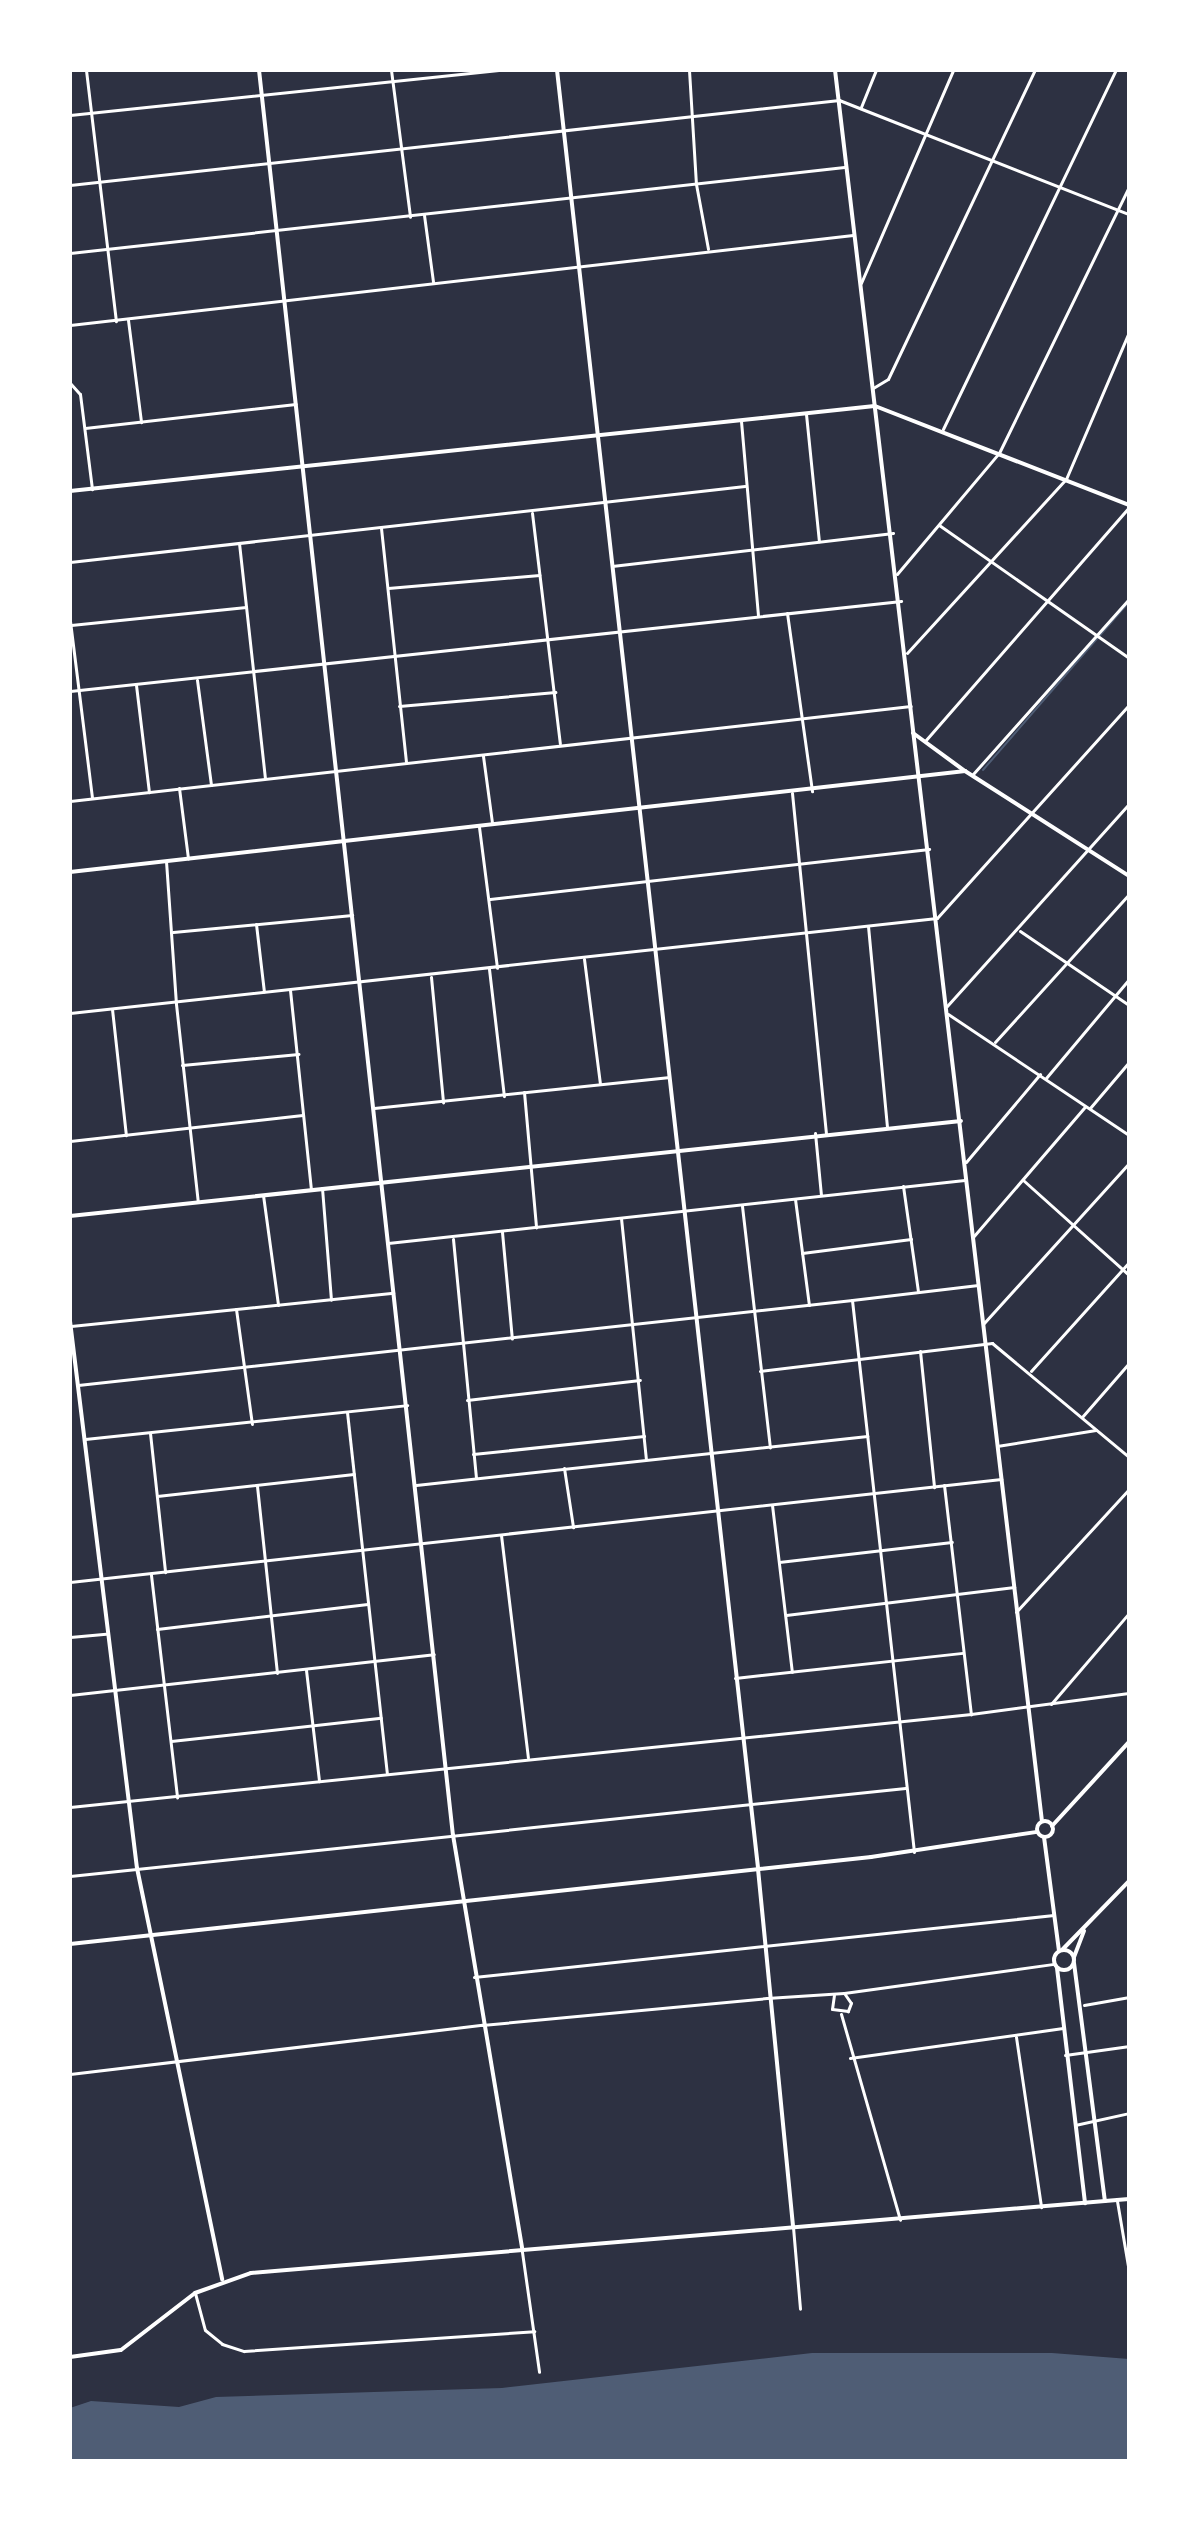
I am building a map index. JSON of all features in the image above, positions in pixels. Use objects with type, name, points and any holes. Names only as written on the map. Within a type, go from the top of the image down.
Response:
[{"type":"street","points":[[86,70],[116,321]]},
{"type":"street","points":[[259,70],[453,1835],[482,2025],[522,2248],[539,2372]]},
{"type":"street","points":[[391,70],[410,217]]},
{"type":"street","points":[[70,115],[499,70]]},
{"type":"street","points":[[557,70],[568,197],[579,264],[607,504],[645,882],[740,1735],[758,1869],[767,1998],[800,2309]]},
{"type":"street","points":[[689,70],[696,184],[708,249]]},
{"type":"street","points":[[835,70],[871,389],[893,533],[913,733],[1042,1821],[1037,1832]]},
{"type":"street","points":[[861,107],[876,70]]},
{"type":"street","points":[[859,285],[953,70]]},
{"type":"street","points":[[871,389],[888,379],[1035,70]]},
{"type":"street","points":[[943,429],[1116,70]]},
{"type":"street","points":[[70,185],[839,100],[1129,214]]},
{"type":"street","points":[[70,253],[278,234],[568,197],[844,167]]},
{"type":"street","points":[[897,574],[999,453],[1129,186]]},
{"type":"street","points":[[424,215],[433,283]]},
{"type":"street","points":[[70,325],[708,249],[853,235]]},
{"type":"street","points":[[128,320],[141,422]]},
{"type":"street","points":[[907,653],[1066,479],[1129,332]]},
{"type":"street","points":[[70,383],[80,394],[92,489]]},
{"type":"street","points":[[85,428],[297,404]]},
{"type":"street","points":[[70,491],[875,406],[943,429],[1129,506],[925,741]]},
{"type":"street","points":[[806,414],[819,541]]},
{"type":"street","points":[[741,421],[758,615]]},
{"type":"street","points":[[70,562],[532,513],[745,486]]},
{"type":"street","points":[[532,513],[551,639],[560,745]]},
{"type":"street","points":[[938,525],[1129,658]]},
{"type":"street","points":[[381,528],[392,656],[406,764]]},
{"type":"street","points":[[612,566],[893,533]]},
{"type":"street","points":[[239,543],[256,675],[265,779]]},
{"type":"street","points":[[388,588],[540,575]]},
{"type":"street","points":[[973,774],[1129,599]]},
{"type":"street","points":[[70,691],[256,675],[324,660],[392,656],[901,601]]},
{"type":"street","points":[[92,798],[70,623],[246,606]]},
{"type":"street","points":[[787,613],[812,791]]},
{"type":"street","points":[[197,680],[211,785]]},
{"type":"street","points":[[136,685],[149,792]]},
{"type":"street","points":[[399,706],[555,692]]},
{"type":"street","points":[[70,1013],[431,977],[937,918],[1030,811],[1129,705]]},
{"type":"street","points":[[70,801],[911,706]]},
{"type":"street","points":[[913,733],[965,771],[1129,876]]},
{"type":"street","points":[[483,756],[493,826]]},
{"type":"street","points":[[70,872],[638,812],[965,771]]},
{"type":"street","points":[[179,788],[188,858]]},
{"type":"street","points":[[792,793],[826,1133]]},
{"type":"street","points":[[947,1006],[1020,931],[1129,804]]},
{"type":"street","points":[[479,827],[497,968]]},
{"type":"street","points":[[490,899],[929,849]]},
{"type":"street","points":[[166,861],[176,1004],[198,1202]]},
{"type":"street","points":[[995,1042],[1129,894]]},
{"type":"street","points":[[173,932],[352,915]]},
{"type":"street","points":[[256,924],[264,992]]},
{"type":"street","points":[[868,926],[887,1127]]},
{"type":"street","points":[[1020,931],[1129,1005]]},
{"type":"street","points":[[584,959],[600,1084]]},
{"type":"street","points":[[489,969],[504,1096]]},
{"type":"street","points":[[431,977],[443,1102]]},
{"type":"street","points":[[1046,1078],[1129,979]]},
{"type":"street","points":[[290,990],[311,1190]]},
{"type":"street","points":[[112,1009],[126,1135]]},
{"type":"street","points":[[948,1014],[995,1042],[1129,1135]]},
{"type":"street","points":[[182,1065],[298,1054]]},
{"type":"street","points":[[973,1237],[1129,1062]]},
{"type":"street","points":[[966,1162],[1040,1074]]},
{"type":"street","points":[[374,1108],[667,1077]]},
{"type":"street","points":[[524,1092],[536,1227]]},
{"type":"street","points":[[70,1141],[303,1115]]},
{"type":"street","points":[[70,1216],[815,1133],[961,1121]]},
{"type":"street","points":[[815,1133],[821,1195]]},
{"type":"street","points":[[982,1325],[1129,1163]]},
{"type":"street","points":[[388,1243],[966,1180]]},
{"type":"street","points":[[1023,1180],[1129,1275]]},
{"type":"street","points":[[903,1186],[918,1292]]},
{"type":"street","points":[[322,1188],[331,1300]]},
{"type":"street","points":[[263,1195],[278,1305]]},
{"type":"street","points":[[795,1199],[809,1305]]},
{"type":"street","points":[[742,1206],[770,1447]]},
{"type":"street","points":[[621,1218],[646,1459]]},
{"type":"street","points":[[502,1232],[512,1339]]},
{"type":"street","points":[[453,1237],[460,1345],[476,1478]]},
{"type":"street","points":[[802,1253],[911,1239]]},
{"type":"street","points":[[1031,1371],[1129,1262]]},
{"type":"street","points":[[78,1385],[754,1313],[978,1285]]},
{"type":"street","points":[[222,2279],[181,2062],[137,1868],[130,1800],[112,1690],[70,1323],[393,1293]]},
{"type":"street","points":[[852,1300],[890,1661],[914,1852]]},
{"type":"street","points":[[236,1309],[252,1424]]},
{"type":"street","points":[[760,1371],[984,1342],[998,1344],[1129,1457]]},
{"type":"street","points":[[920,1351],[934,1487]]},
{"type":"street","points":[[1082,1417],[1129,1363]]},
{"type":"street","points":[[467,1400],[640,1380]]},
{"type":"street","points":[[84,1439],[252,1424],[407,1405]]},
{"type":"street","points":[[347,1412],[387,1773]]},
{"type":"street","points":[[997,1446],[1096,1430]]},
{"type":"street","points":[[150,1433],[165,1572]]},
{"type":"street","points":[[473,1454],[645,1436]]},
{"type":"street","points":[[416,1485],[867,1436]]},
{"type":"street","points":[[564,1468],[573,1527]]},
{"type":"street","points":[[157,1496],[354,1474]]},
{"type":"street","points":[[70,1582],[1001,1479]]},
{"type":"street","points":[[944,1485],[971,1714]]},
{"type":"street","points":[[257,1486],[277,1673]]},
{"type":"street","points":[[1016,1612],[1129,1489]]},
{"type":"street","points":[[772,1505],[792,1672]]},
{"type":"street","points":[[501,1535],[528,1758]]},
{"type":"street","points":[[779,1562],[952,1542]]},
{"type":"street","points":[[151,1573],[177,1797]]},
{"type":"street","points":[[786,1615],[1014,1587]]},
{"type":"street","points":[[157,1629],[368,1604]]},
{"type":"street","points":[[1051,1704],[1129,1613]]},
{"type":"street","points":[[70,1637],[106,1634]]},
{"type":"street","points":[[735,1678],[963,1653]]},
{"type":"street","points":[[70,1695],[434,1654]]},
{"type":"street","points":[[306,1670],[319,1781]]},
{"type":"street","points":[[70,1807],[740,1735],[898,1722],[1129,1693]]},
{"type":"street","points":[[171,1741],[381,1718]]},
{"type":"street","points":[[1085,2203],[1055,1966],[1060,1951],[1044,1837],[1129,1742]]},
{"type":"street","points":[[70,1876],[749,1801],[905,1788]]},
{"type":"street","points":[[1042,1821],[1052,1826]]},
{"type":"street","points":[[70,1944],[914,1852],[1037,1832],[1044,1837]]},
{"type":"street","points":[[1060,1951],[1129,1881]]},
{"type":"street","points":[[474,1977],[1054,1915]]},
{"type":"street","points":[[70,2074],[482,2025],[767,1998],[834,1995],[1055,1966],[1069,1970],[1085,1929]]},
{"type":"street","points":[[1060,1951],[1074,1960],[1084,2005],[1105,2201]]},
{"type":"street","points":[[841,2014],[851,2003],[844,1993]]},
{"type":"street","points":[[834,1995],[832,2009],[841,2014],[850,2058],[900,2220]]},
{"type":"street","points":[[1084,2005],[1129,1997]]},
{"type":"street","points":[[850,2058],[1063,2028]]},
{"type":"street","points":[[1016,2037],[1041,2207]]},
{"type":"street","points":[[1065,2055],[1129,2046]]},
{"type":"street","points":[[1075,2125],[1129,2113]]},
{"type":"street","points":[[70,2357],[102,2355],[133,2344],[195,2293],[222,2279],[522,2248],[900,2220],[1129,2199]]},
{"type":"street","points":[[1117,2200],[1129,2272]]},
{"type":"street","points":[[195,2293],[205,2330],[222,2344],[244,2351],[534,2331]]},
{"type":"water","points":[[812,2353],[1052,2353],[1129,2359],[1129,2461],[70,2461],[70,2408],[91,2401],[179,2407],[216,2397],[502,2388]]},
{"type":"waterway","points":[[983,770],[1129,602]]}]
